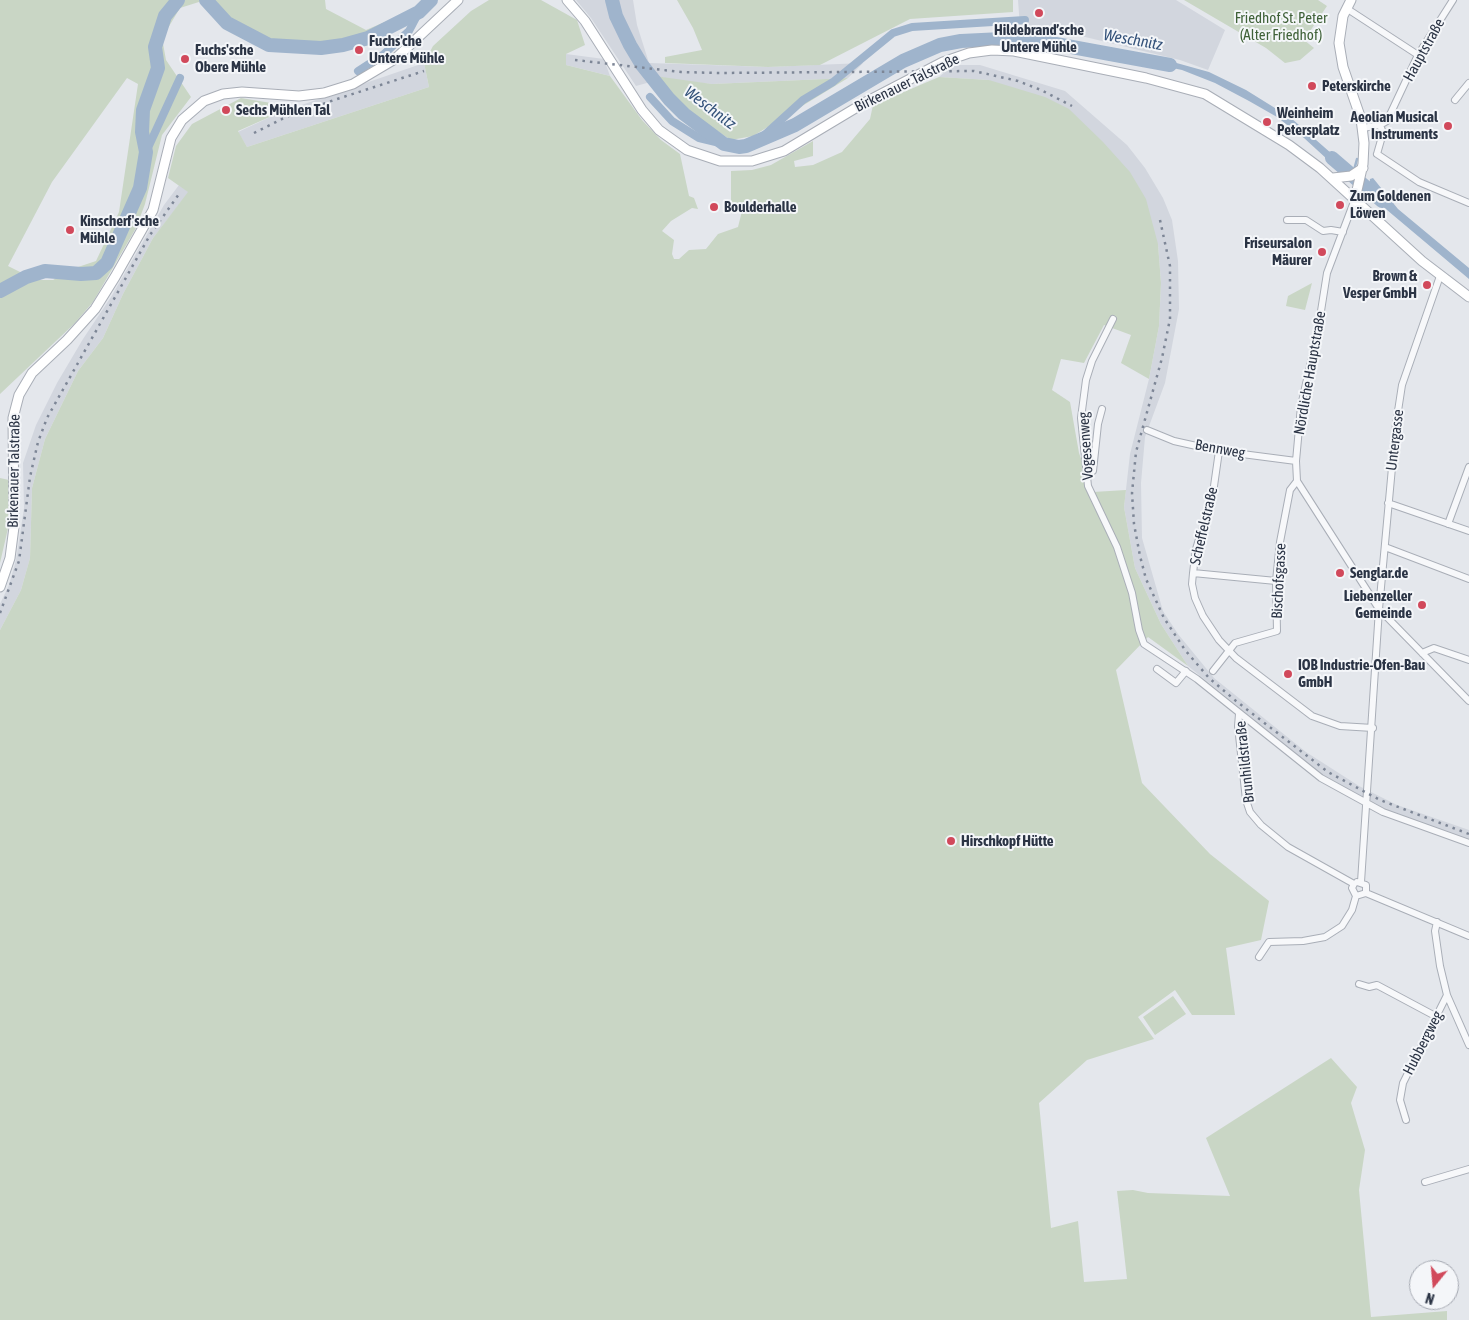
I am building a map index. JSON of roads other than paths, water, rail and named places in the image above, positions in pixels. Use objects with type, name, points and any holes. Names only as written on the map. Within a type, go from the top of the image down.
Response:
[{"type":"main road","name":"Birkenauer Talstraße","points":[[0,587],[10,558],[14,527],[13,418],[19,395],[32,373],[84,322],[111,284],[153,210],[171,138],[182,120],[200,104],[223,94],[242,92],[299,96],[324,93],[353,84],[395,59],[458,0]]},
{"type":"main road","name":"Birkenauer Talstraße","points":[[567,0],[586,21],[642,110],[659,130],[686,150],[705,157],[738,162],[776,154],[864,103],[943,62],[969,53],[992,50],[1014,51],[1146,78],[1205,94],[1289,145],[1336,178],[1440,276],[1469,298]]},
{"type":"main road","points":[[1348,4],[1340,34],[1340,54],[1363,128],[1365,154],[1355,197]]},
{"type":"main road","points":[[1336,178],[1351,176],[1363,166]]},
{"type":"street","name":"Hauptstraße","points":[[1380,125],[1393,113],[1418,55],[1453,0]]},
{"type":"street","points":[[1348,4],[1418,55]]},
{"type":"street","points":[[1455,100],[1469,83]]},
{"type":"street","points":[[1363,128],[1380,125],[1383,133],[1377,154]]},
{"type":"street","points":[[1365,154],[1377,154],[1419,182],[1469,203]]},
{"type":"street","name":"Nördliche Hauptstraße","points":[[1355,197],[1327,273],[1318,330],[1301,406],[1296,461],[1297,481],[1299,488],[1379,609],[1469,701]]},
{"type":"street","points":[[1288,220],[1306,220],[1324,231],[1343,232]]},
{"type":"street","name":"Untergasse","points":[[1361,882],[1368,804],[1379,609],[1388,503],[1402,385],[1440,276]]},
{"type":"street","name":"Vogesenweg","points":[[1113,319],[1092,361],[1086,380],[1081,418],[1088,486],[1117,547],[1132,592],[1139,630]]},
{"type":"street","points":[[1088,474],[1093,471],[1098,424],[1102,409]]},
{"type":"street","name":"Bennweg","points":[[1147,430],[1174,441],[1219,450],[1296,461]]},
{"type":"street","name":"Scheffelstraße","points":[[1219,450],[1213,493],[1196,549],[1192,584],[1199,608],[1219,640],[1229,650],[1312,716],[1340,726],[1372,728]]},
{"type":"street","points":[[1448,524],[1469,467]]},
{"type":"street","name":"Bischofsgasse","points":[[1229,650],[1235,643],[1277,631],[1276,581],[1280,542],[1290,490],[1297,481]]},
{"type":"street","points":[[1388,503],[1469,531]]},
{"type":"street","points":[[1385,547],[1469,579]]},
{"type":"street","points":[[1193,573],[1276,581]]},
{"type":"street","name":"Brunhildstraße","points":[[1139,630],[1144,644],[1186,671],[1240,714],[1238,726],[1246,800],[1250,812],[1261,825],[1288,847],[1354,884]]},
{"type":"street","points":[[1422,653],[1434,648],[1469,660]]},
{"type":"street","points":[[1213,671],[1229,650]]},
{"type":"street","points":[[1158,669],[1176,683],[1186,671]]},
{"type":"street","points":[[1240,714],[1321,778],[1368,804],[1469,843]]},
{"type":"street","points":[[1259,957],[1269,942],[1303,941],[1325,937],[1342,926],[1352,910],[1356,896],[1353,893],[1354,884],[1361,882],[1366,885],[1366,893]]},
{"type":"street","points":[[1356,896],[1366,893],[1469,936]]},
{"type":"street","points":[[1437,922],[1435,931],[1440,966],[1447,995],[1469,1045]]},
{"type":"street","points":[[1358,984],[1369,987],[1377,985],[1437,1017]]},
{"type":"street","name":"Hubbergweg","points":[[1406,1120],[1400,1100],[1403,1083],[1447,995]]},
{"type":"street","points":[[1425,1182],[1469,1169]]},
{"type":"water","points":[[1155,57],[1209,72],[1246,90],[1291,118],[1348,168],[1340,171],[1304,138],[1277,117],[1215,83],[1182,70],[1153,64]]},
{"type":"water","points":[[1373,178],[1398,209],[1469,268],[1469,279],[1368,194],[1370,179]]},
{"type":"waterway","name":"Weschnitz","points":[[0,291],[26,277],[45,271],[81,274],[96,273],[107,263],[140,188],[146,152],[142,132],[143,110],[158,68],[155,47],[165,16],[178,0]]},
{"type":"waterway","name":"Weschnitz","points":[[206,0],[227,23],[269,45],[321,48],[343,45],[368,38],[419,12],[431,0]]},
{"type":"waterway","name":"Weschnitz","points":[[612,0],[616,16],[630,45],[642,65],[669,99],[684,114],[724,144],[739,147],[746,146],[795,125],[903,61],[940,45],[961,41],[1023,38],[1170,65]]},
{"type":"waterway","points":[[358,71],[384,54],[409,31],[419,12]]},
{"type":"waterway","points":[[759,140],[803,100],[833,82],[893,33],[912,27],[1025,20]]},
{"type":"waterway","points":[[146,152],[180,78]]},
{"type":"waterway","points":[[650,97],[672,121],[699,138],[724,144]]},
{"type":"waterway","name":"Weschnitz","points":[[1332,158],[1382,201]]},
{"type":"waterway","points":[[1354,170],[1357,159]]},
{"type":"railway","points":[[575,60],[681,72],[717,73],[974,71],[1018,81],[1072,106]]},
{"type":"railway","points":[[254,133],[286,117],[424,71]]},
{"type":"railway","points":[[0,613],[19,561],[30,477],[38,442],[47,418],[150,235],[179,194]]},
{"type":"railway","points":[[1160,220],[1170,266],[1170,319],[1162,358],[1136,452],[1132,493],[1134,524],[1140,556],[1146,579],[1164,618],[1185,650],[1209,678],[1328,772],[1380,800],[1469,834]]},
{"type":"place","name":"Hildebrand’sche Untere Mühle","points":[[1039,13]]},
{"type":"place","name":"Fuchs'che Untere Mühle","points":[[359,50]]},
{"type":"place","name":"Fuchs'sche Obere Mühle","points":[[185,59]]},
{"type":"place","name":"Peterskirche","points":[[1312,86]]},
{"type":"place","name":"Sechs Mühlen Tal","points":[[226,110]]},
{"type":"place","name":"Weinheim Petersplatz","points":[[1267,122]]},
{"type":"place","name":"Aeolian Musical Instruments","points":[[1448,126]]},
{"type":"place","name":"Zum Goldenen Löwen","points":[[1340,205]]},
{"type":"place","name":"Boulderhalle","points":[[714,207]]},
{"type":"place","name":"Kinscherf'sche Mühle","points":[[70,230]]},
{"type":"place","name":"Friseursalon Mäurer","points":[[1322,252]]},
{"type":"place","name":"Brown & Vesper GmbH","points":[[1427,285]]},
{"type":"place","name":"Senglar.de","points":[[1340,573]]},
{"type":"place","name":"Liebenzeller Gemeinde","points":[[1422,605]]},
{"type":"place","name":"IOB Industrie-Ofen-Bau GmbH","points":[[1288,674]]},
{"type":"place","name":"Hirschkopf Hütte","points":[[951,841]]},
{"type":"park label","name":"Friedhof St. Peter (Alter Friedhof)","points":[[1281,26]]}]
